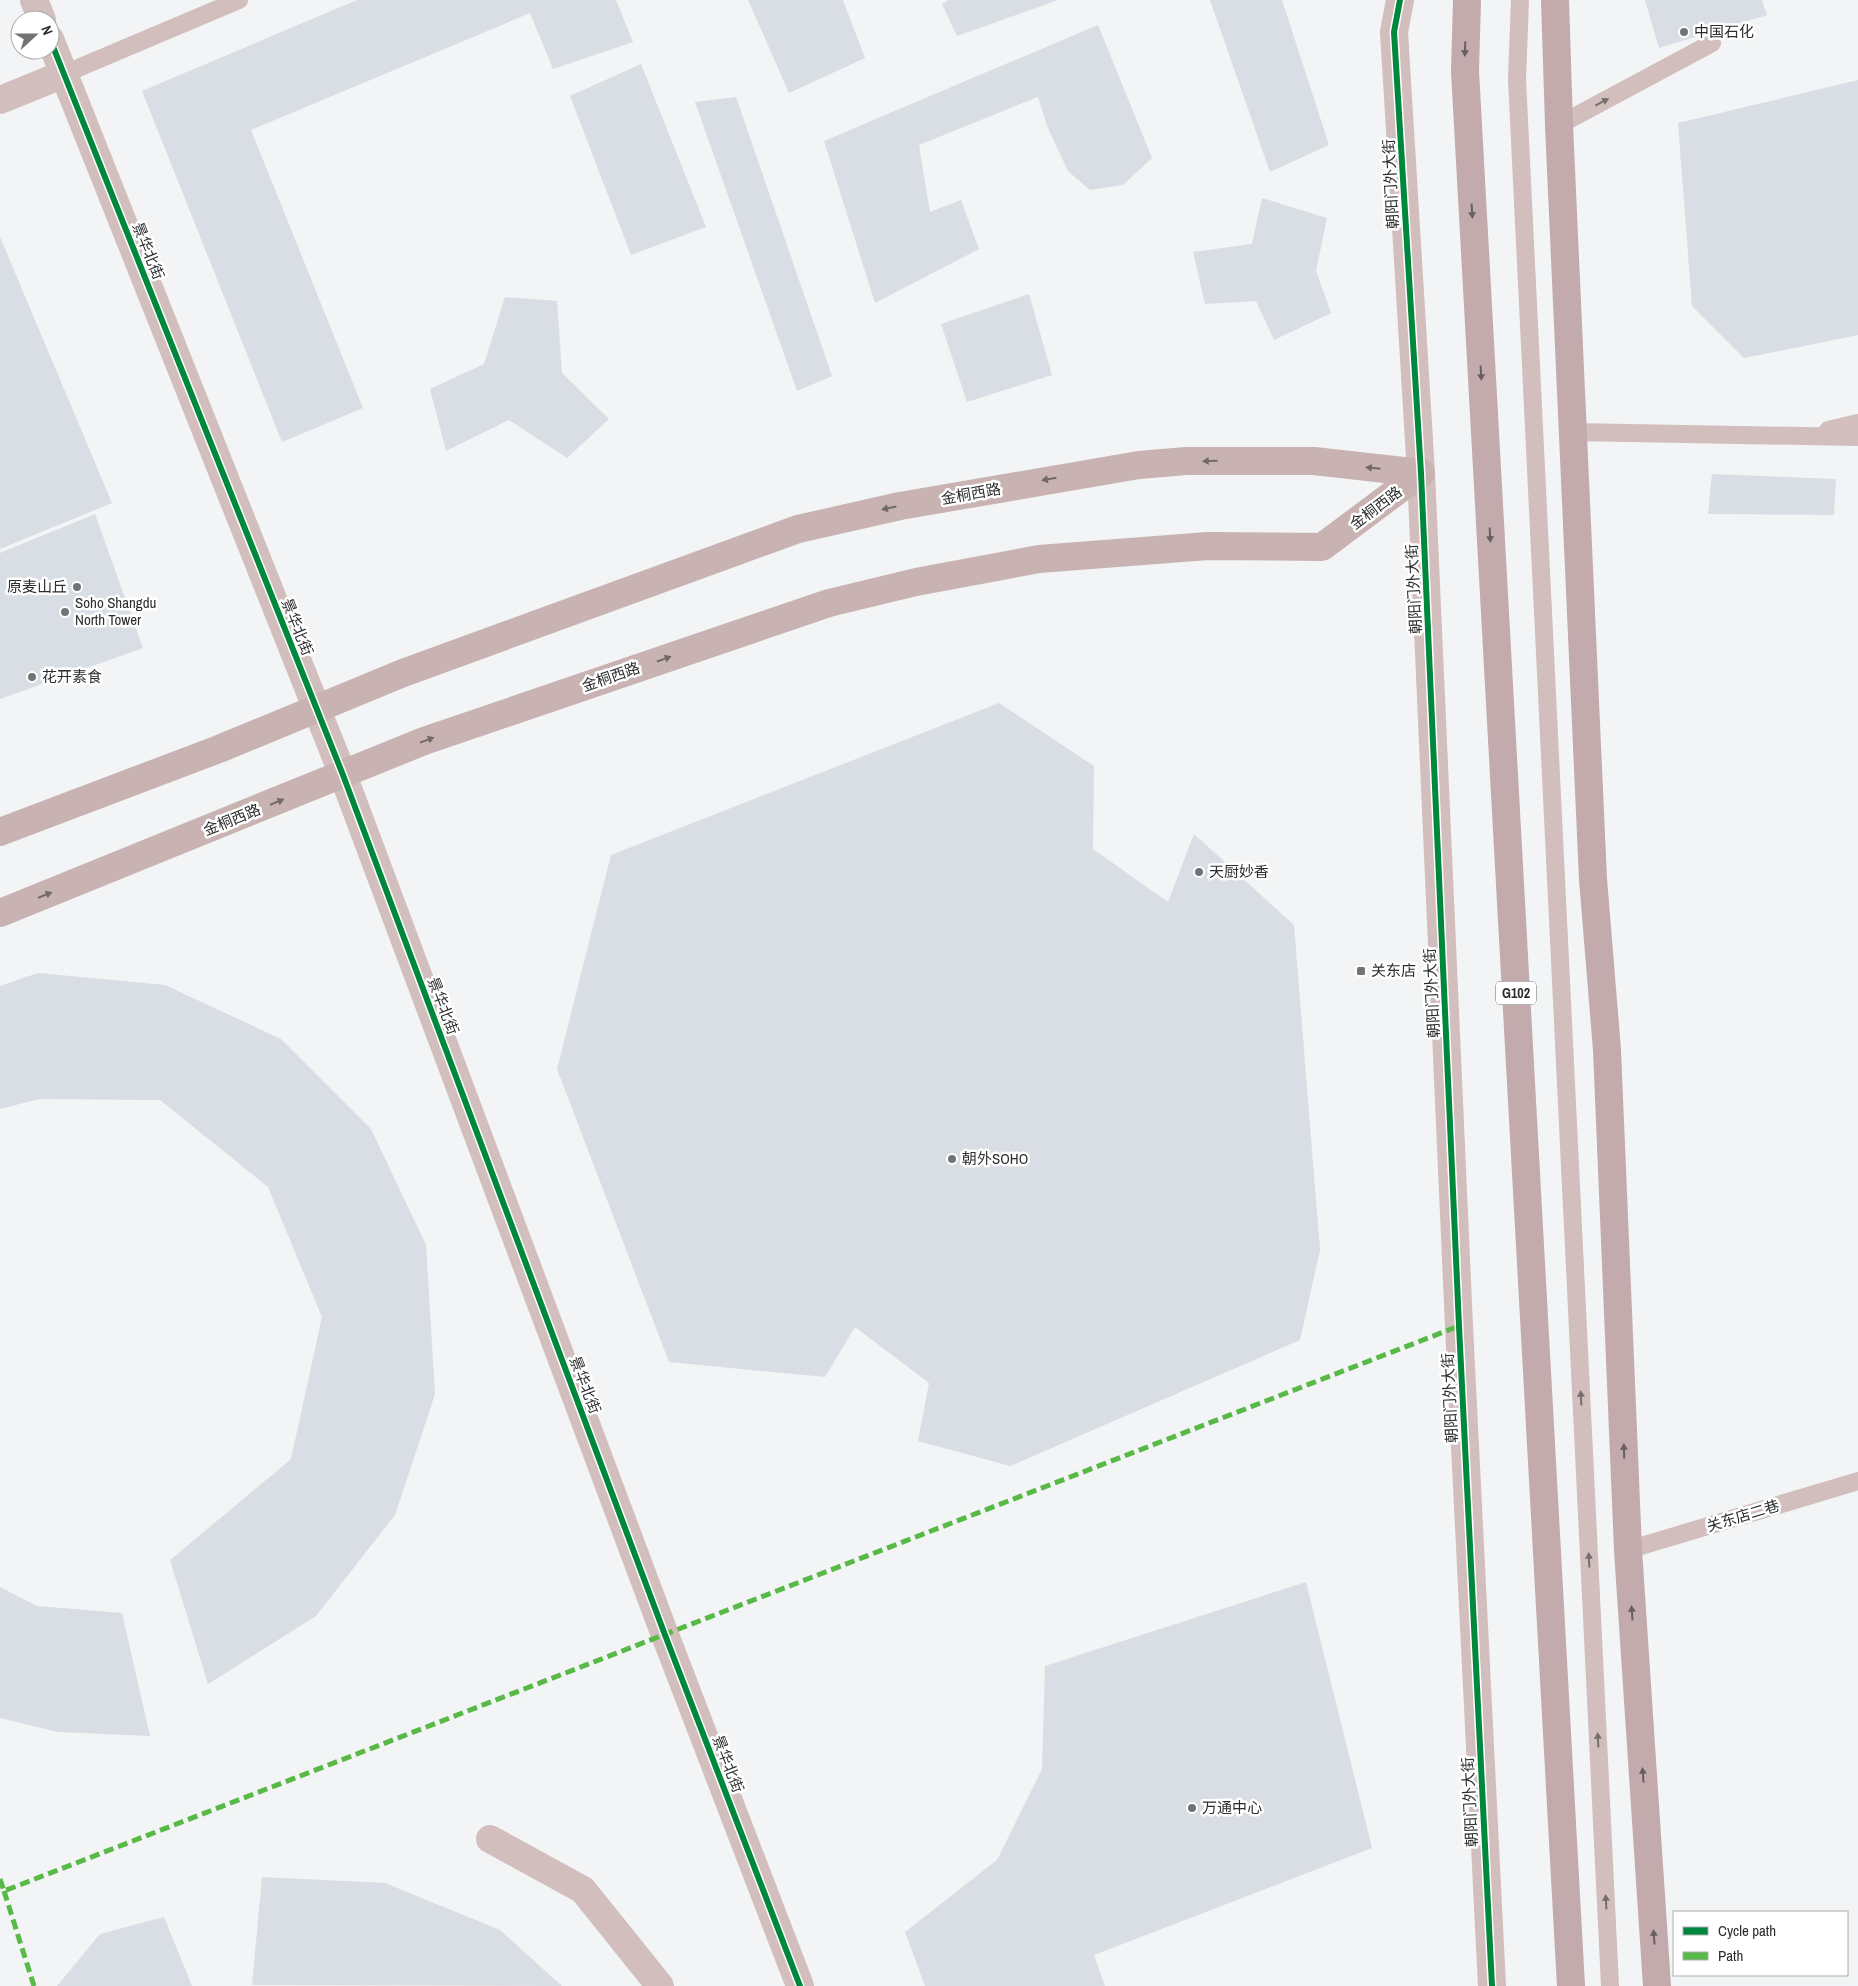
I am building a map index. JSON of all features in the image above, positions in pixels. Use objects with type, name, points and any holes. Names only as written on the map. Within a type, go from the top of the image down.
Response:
[{"type":"highway","name":"G102","points":[[1467,0],[1465,71],[1571,1986]]},
{"type":"highway","points":[[1556,0],[1558,125],[1593,879],[1607,1060],[1628,1550],[1657,1986]]},
{"type":"main road","name":"金桐西路","points":[[0,832],[219,749],[403,673],[798,529],[849,516],[1084,473],[1139,465],[1186,461],[1314,461],[1421,473]]},
{"type":"main road","name":"金桐西路","points":[[0,913],[424,741],[829,603],[916,582],[1039,559],[1208,546],[1322,547],[1421,473]]},
{"type":"street","name":"朝阳门外大街","points":[[1400,0],[1394,32],[1421,473],[1459,1316],[1492,1986]]},
{"type":"street","name":"景华北街","points":[[58,60],[343,774],[662,1626],[800,1986]]},
{"type":"street","points":[[0,100],[64,74]]},
{"type":"street","points":[[490,1839],[584,1890],[660,1986]]},
{"type":"lane","points":[[64,74],[239,0]]},
{"type":"lane","points":[[1520,0],[1517,79],[1610,1986]]},
{"type":"lane","points":[[1558,125],[1712,43]]},
{"type":"lane","points":[[1806,436],[1858,423]]},
{"type":"lane","points":[[1573,432],[1858,437]]},
{"type":"lane","name":"关东店二巷","points":[[1628,1550],[1858,1481]]},
{"type":"building","points":[[357,0],[616,0],[633,42],[553,69],[530,13],[251,130],[363,408],[282,442],[142,91]]},
{"type":"building","points":[[748,0],[843,0],[865,58],[789,93]]},
{"type":"building","points":[[948,0],[1058,0],[957,36],[942,4]]},
{"type":"building","points":[[1210,0],[1282,0],[1329,145],[1270,172]]},
{"type":"building","name":"中国石化","points":[[1645,0],[1762,0],[1767,15],[1659,48]]},
{"type":"building","points":[[1098,25],[1152,158],[1123,185],[1090,190],[1068,171],[1047,126],[1038,97],[919,145],[930,212],[961,200],[979,249],[875,303],[824,141]]},
{"type":"building","points":[[641,64],[706,227],[631,255],[570,96]]},
{"type":"building","points":[[1858,80],[1858,335],[1744,358],[1692,306],[1678,123]]},
{"type":"building","points":[[736,97],[832,376],[797,391],[695,102]]},
{"type":"building","points":[[1262,198],[1327,218],[1316,271],[1331,313],[1274,340],[1256,301],[1205,304],[1193,252],[1252,244]]},
{"type":"building","points":[[0,237],[112,503],[0,549]]},
{"type":"building","points":[[1029,294],[1052,375],[967,402],[941,324]]},
{"type":"building","points":[[505,297],[557,301],[562,373],[609,419],[567,458],[509,420],[446,451],[430,389],[484,364]]},
{"type":"building","points":[[1712,474],[1836,479],[1834,515],[1708,514]]},
{"type":"building","name":"Soho Shangdu North Tower","points":[[95,514],[143,648],[0,699],[0,553]]},
{"type":"building","name":"朝外SOHO","points":[[999,703],[1094,766],[1093,849],[1168,902],[1194,834],[1294,925],[1320,1250],[1300,1340],[1010,1466],[918,1441],[929,1383],[855,1327],[825,1377],[669,1362],[557,1069],[611,855]]},
{"type":"building","points":[[38,973],[165,985],[281,1039],[371,1129],[426,1245],[435,1394],[395,1515],[316,1616],[208,1684],[170,1560],[291,1459],[322,1317],[268,1187],[160,1100],[39,1099],[0,1109],[0,986]]},
{"type":"building","name":"万通中心","points":[[1306,1582],[1372,1848],[1094,1955],[1105,1986],[925,1986],[905,1932],[997,1860],[1042,1769],[1045,1666]]},
{"type":"building","points":[[0,1587],[37,1606],[122,1613],[150,1736],[58,1732],[0,1718]]},
{"type":"building","points":[[262,1877],[385,1883],[500,1930],[562,1986],[252,1985]]},
{"type":"building","points":[[164,1917],[192,1986],[57,1986],[100,1934]]},
{"type":"marked path","points":[[0,1879],[4,1891],[1459,1326]]},
{"type":"marked path","points":[[4,1891],[34,1986]]},
{"type":"cycle path","points":[[1400,0],[1394,32],[1421,473],[1459,1326],[1492,1986]]},
{"type":"cycle path","points":[[58,60],[343,775],[665,1635],[800,1986]]},
{"type":"place","name":"中国石化","points":[[1684,32]]},
{"type":"place","name":"原麦山丘","points":[[77,587]]},
{"type":"place","name":"Soho Shangdu North Tower","points":[[65,612]]},
{"type":"place","name":"花开素食","points":[[32,677]]},
{"type":"place","name":"天厨妙香","points":[[1199,872]]},
{"type":"place","name":"关东店","points":[[1361,971]]},
{"type":"place","name":"朝外SOHO","points":[[952,1159]]},
{"type":"place","name":"万通中心","points":[[1192,1808]]}]
